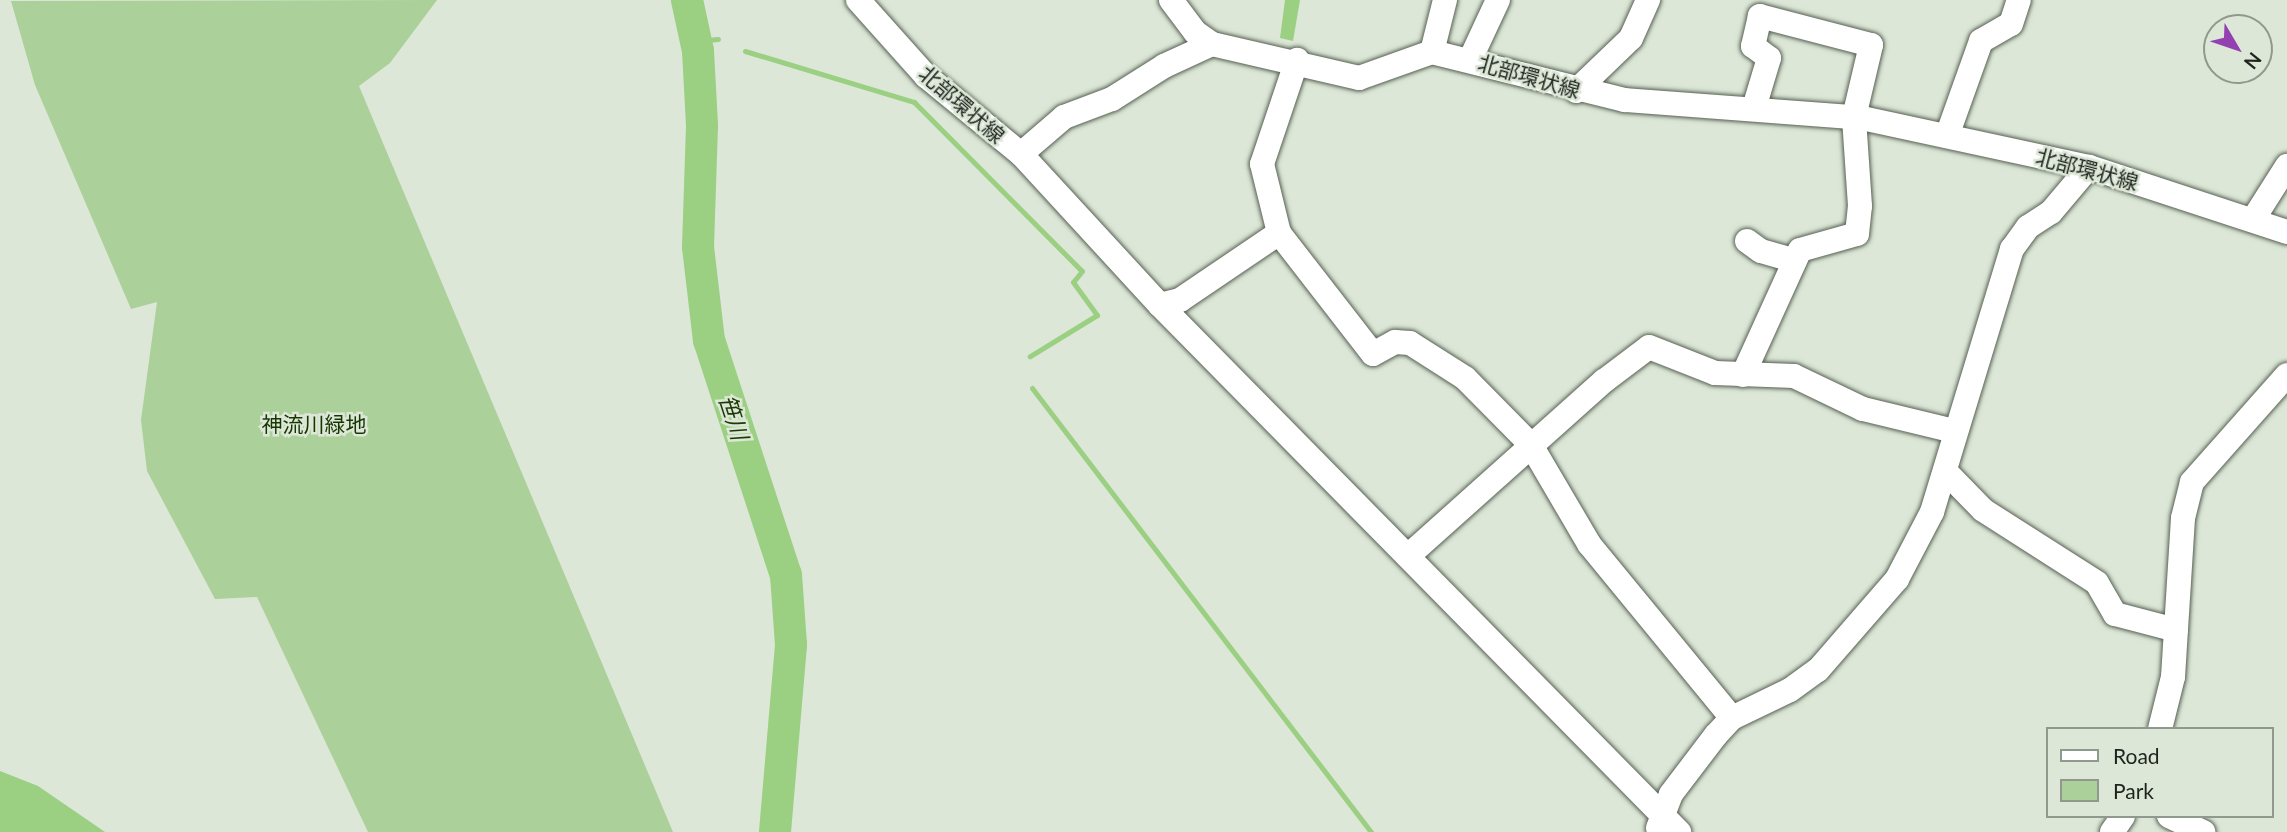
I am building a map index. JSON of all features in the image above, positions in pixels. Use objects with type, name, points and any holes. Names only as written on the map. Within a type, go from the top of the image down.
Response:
[{"type":"street","name":"北部環状線","points":[[858,0],[926,76],[1021,154],[1064,117],[1112,99],[1212,44]]},
{"type":"street","points":[[1171,0],[1174,9],[1212,44],[1297,60],[1359,78],[1433,52],[1445,0]]},
{"type":"street","points":[[1470,60],[1498,0]]},
{"type":"street","points":[[1576,91],[1631,38],[1648,0]]},
{"type":"street","points":[[1947,136],[1981,41],[2011,24],[2019,0]]},
{"type":"street","points":[[1743,375],[1800,250],[1857,234],[1854,117],[1871,45],[1760,16],[1753,46],[1769,58],[1754,108]]},
{"type":"street","name":"北部環状線","points":[[1433,52],[1576,91],[1625,100],[1854,117],[1947,136],[2089,167],[2253,218],[2287,232]]},
{"type":"street","points":[[1297,60],[1262,164],[1279,233],[1373,355],[1395,342],[1410,343],[1465,378],[1531,445],[1589,544],[1732,718]]},
{"type":"street","points":[[1021,154],[1160,305],[1408,556],[1666,826],[1687,770],[1732,718],[1790,690],[1818,670],[1897,579],[1932,512],[1954,430],[2012,249],[2028,227],[2051,212],[2089,167]]},
{"type":"street","points":[[2253,218],[2287,166]]},
{"type":"street","points":[[1160,305],[1181,300],[1279,233]]},
{"type":"street","points":[[1747,241],[1761,251],[1795,261]]},
{"type":"street","points":[[1408,556],[1531,445],[1649,347],[1715,373],[1794,376],[1863,409],[1954,430]]},
{"type":"street","points":[[2160,727],[2173,677],[2183,518],[2192,482],[2287,375]]},
{"type":"street","points":[[1945,471],[1983,510],[2097,583],[2115,614],[2176,630]]},
{"type":"street","points":[[2173,818],[2204,832]]},
{"type":"green space","name":"神流川緑地","points":[[437,0],[390,63],[359,86],[673,832],[368,832],[257,597],[215,599],[147,471],[141,420],[157,302],[131,309],[35,85],[11,1]]},
{"type":"shaded area","points":[[1285,0],[1300,0],[1293,41],[1280,38]]},
{"type":"shaded area","points":[[0,771],[38,786],[105,832],[0,832]]},
{"type":"waterway","name":"笹川","points":[[687,0],[698,51],[702,126],[698,247],[709,340],[786,575],[791,645],[775,832]]},
{"type":"waterway","points":[[696,41],[718,39]]},
{"type":"waterway","points":[[745,51],[914,102],[1082,271],[1073,282],[1097,315],[1030,356]]},
{"type":"waterway","points":[[1032,388],[1371,832]]}]
